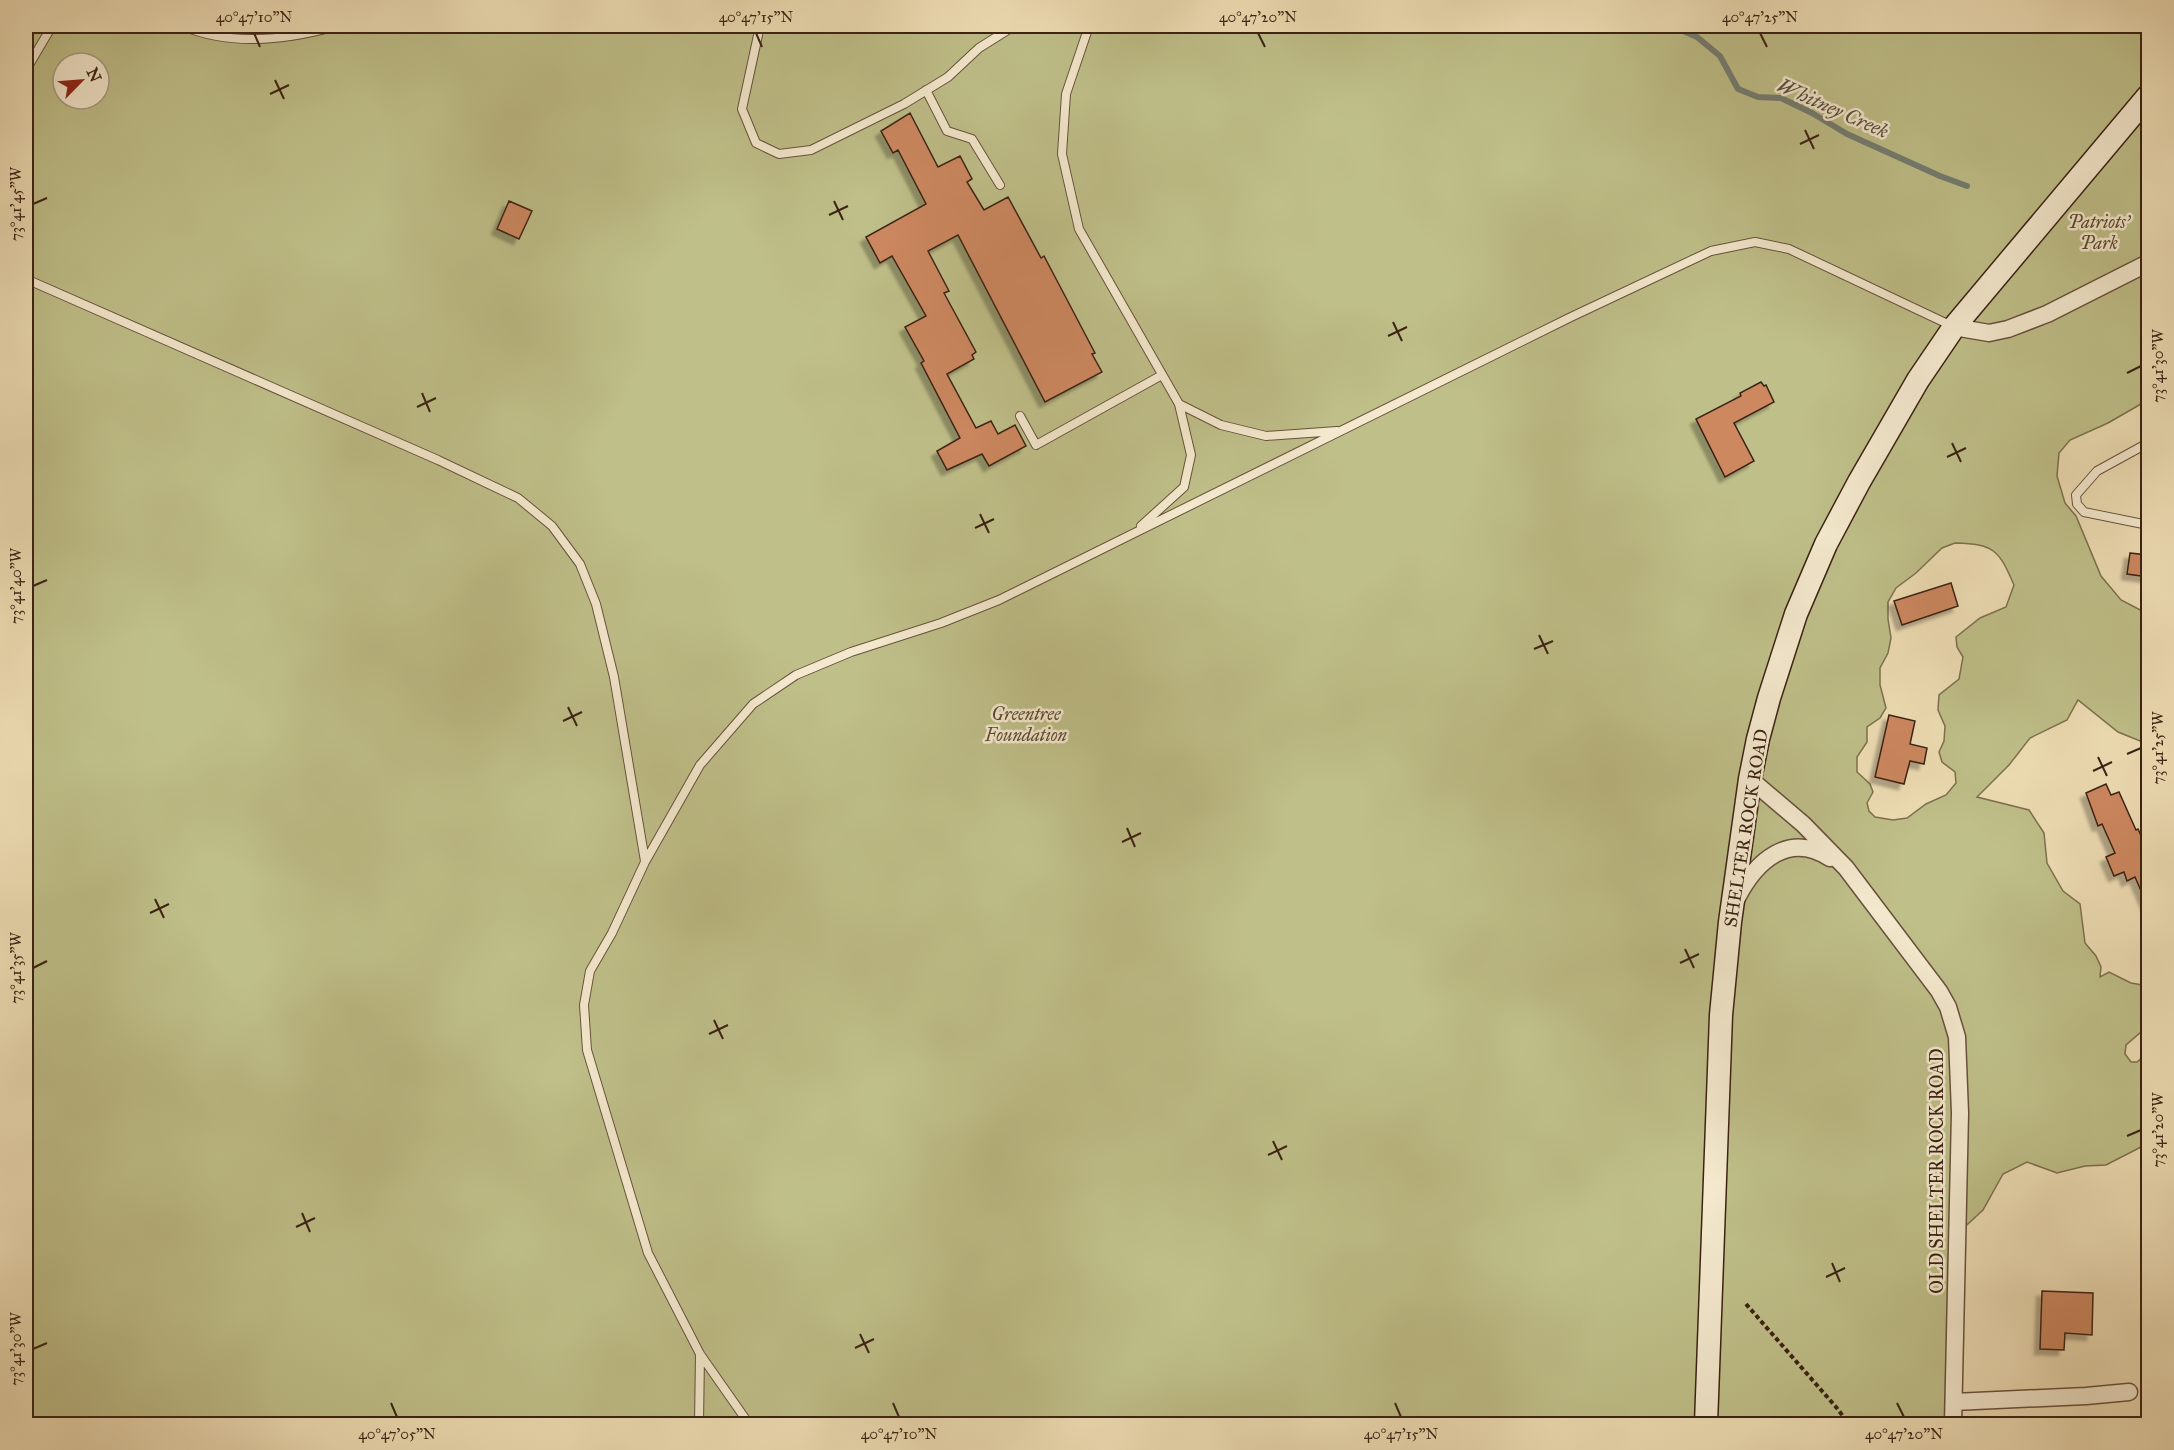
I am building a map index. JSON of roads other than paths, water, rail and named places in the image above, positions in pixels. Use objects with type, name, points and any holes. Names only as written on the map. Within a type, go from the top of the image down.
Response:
[{"type":"main road","name":"SHELTER ROCK ROAD","points":[[1706,1425],[1721,1016],[1730,922],[1750,779],[1758,739],[1776,677],[1797,614],[1826,544],[1918,381],[1954,327],[2148,96]]},
{"type":"street","points":[[1954,327],[1989,333],[2007,329],[2047,314],[2148,262]]},
{"type":"street","name":"OLD SHELTER ROCK ROAD","points":[[1750,779],[1803,824],[1846,868],[1924,969],[1948,1007],[1957,1037],[1960,1113],[1953,1425]]},
{"type":"street","points":[[1730,922],[1737,898],[1746,881],[1771,856],[1788,849],[1806,848],[1823,853],[1846,868]]},
{"type":"street","points":[[1954,1402],[2129,1392]]},
{"type":"lane","points":[[26,70],[52,26]]},
{"type":"lane","points":[[183,26],[199,32],[242,40],[311,33],[337,26]]},
{"type":"lane","points":[[760,26],[742,109],[756,143],[779,154],[811,150],[904,104],[948,77],[979,48],[1014,26]]},
{"type":"lane","points":[[1089,26],[1066,94],[1062,154],[1079,229],[1179,404],[1191,455],[1184,487],[1133,533]]},
{"type":"lane","points":[[926,90],[947,131],[972,139],[1000,185]]},
{"type":"lane","points":[[748,1425],[700,1354],[648,1253],[587,1050],[584,1005],[590,971],[612,933],[645,862],[700,765],[753,704],[796,675],[851,652],[941,623],[999,600],[1571,317],[1711,251],[1755,242],[1790,249],[1954,327]]},
{"type":"lane","points":[[26,279],[438,460],[518,498],[552,526],[580,564],[596,604],[614,677],[645,862]]},
{"type":"lane","points":[[1020,416],[1036,446],[1162,375]]},
{"type":"lane","points":[[1179,404],[1221,425],[1266,436],[1341,431]]},
{"type":"lane","points":[[2148,443],[2097,471],[2076,495],[2077,504],[2084,512],[2148,525]]},
{"type":"lane","points":[[699,1425],[700,1354]]},
{"type":"waterway","name":"Whitney Creek","points":[[1672,26],[1697,37],[1720,56],[1738,89],[1758,97],[1781,98],[1847,134],[1967,186]]},
{"type":"park label","name":"Patriots' Park","points":[[2099,232]]},
{"type":"park label","name":"Greentree Foundation","points":[[1026,724]]}]
